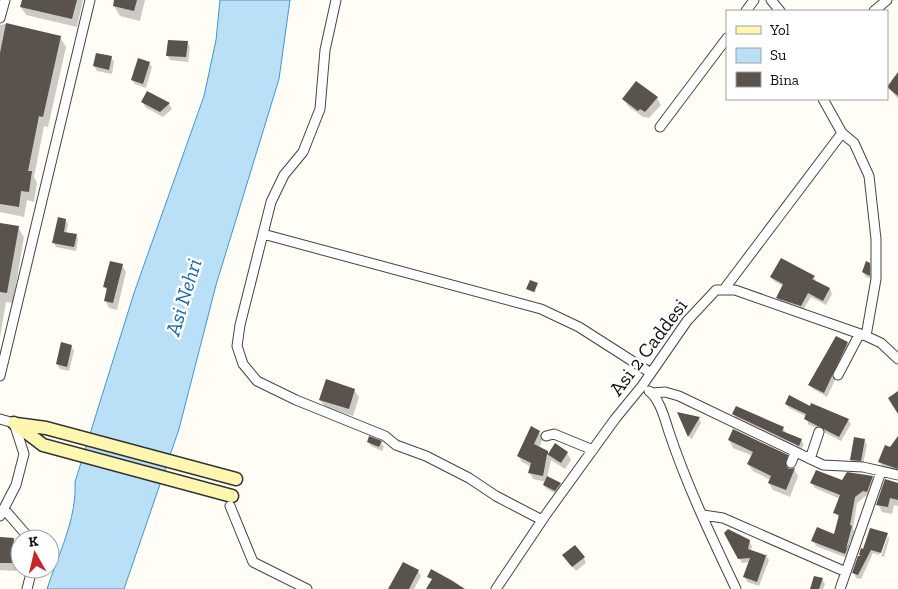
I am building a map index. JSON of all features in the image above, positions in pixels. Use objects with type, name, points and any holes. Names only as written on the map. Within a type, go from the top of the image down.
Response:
[{"type":"street","points":[[0,18],[5,0]]},
{"type":"street","points":[[0,376],[90,0]]},
{"type":"street","points":[[336,0],[325,50],[320,109],[303,152],[284,175],[271,202],[240,325],[238,346],[243,364],[257,381],[362,428],[385,436],[396,445],[426,456],[469,478],[496,496],[542,520]]},
{"type":"street","points":[[771,0],[779,10]]},
{"type":"street","points":[[875,10],[886,0]]},
{"type":"street","points":[[660,128],[726,39]]},
{"type":"street","points":[[824,100],[842,133],[854,143],[869,176],[876,239],[876,279],[862,336],[838,375]]},
{"type":"street","points":[[842,133],[725,288],[790,308],[881,343],[898,359]]},
{"type":"street","points":[[263,234],[541,309],[579,327],[651,373]]},
{"type":"street","name":"Asi 2 Caddesi","points":[[496,589],[542,520],[615,419],[642,386],[687,321],[710,294],[725,288]]},
{"type":"street","points":[[642,386],[652,394],[736,589]]},
{"type":"street","points":[[652,394],[665,392],[679,396],[824,465],[863,467],[898,475]]},
{"type":"street","points":[[0,420],[46,428],[236,479]]},
{"type":"street","points":[[14,423],[43,445],[231,501],[253,562],[307,589]]},
{"type":"street","points":[[14,423],[24,454],[16,485],[2,513],[19,529]]},
{"type":"street","points":[[810,459],[819,432]]},
{"type":"street","points":[[546,436],[554,434],[593,450]]},
{"type":"street","points":[[791,463],[795,452]]},
{"type":"street","points":[[840,589],[881,472]]},
{"type":"street","points":[[703,515],[723,518],[846,572]]},
{"type":"water","name":"Asi Nehri","points":[[220,0],[290,0],[279,79],[216,285],[179,429],[124,589],[47,589],[51,579],[60,579],[60,553],[73,510],[75,482],[134,293],[204,96],[216,40]]},
{"type":"building","points":[[22,0],[77,0],[72,19],[20,7]]},
{"type":"building","points":[[114,0],[137,0],[134,11],[113,6]]},
{"type":"building","points":[[6,23],[61,36],[43,117],[39,116],[28,171],[32,171],[29,192],[21,191],[19,207],[0,204],[0,53]]},
{"type":"building","points":[[168,40],[188,41],[186,57],[166,56]]},
{"type":"building","points":[[96,53],[112,56],[109,70],[93,66]]},
{"type":"building","points":[[138,58],[150,62],[143,84],[131,80]]},
{"type":"building","points":[[898,72],[898,96],[888,88]]},
{"type":"building","points":[[636,81],[658,97],[645,112],[640,109],[638,111],[622,99]]},
{"type":"building","points":[[147,91],[170,103],[160,112],[141,102]]},
{"type":"building","points":[[58,217],[66,219],[64,232],[77,234],[74,247],[52,243]]},
{"type":"building","points":[[0,223],[19,226],[7,293],[0,292]]},
{"type":"building","points":[[781,258],[815,276],[812,279],[830,288],[823,301],[808,293],[801,306],[776,298],[783,284],[770,277]]},
{"type":"building","points":[[110,261],[123,264],[113,303],[104,301],[107,288],[103,287]]},
{"type":"building","points":[[866,261],[870,263],[870,276],[862,272]]},
{"type":"building","points":[[530,280],[538,283],[534,292],[526,289]]},
{"type":"building","points":[[836,336],[848,342],[824,393],[808,385]]},
{"type":"building","points":[[61,342],[72,345],[67,367],[56,364]]},
{"type":"building","points":[[326,379],[355,389],[349,409],[319,400]]},
{"type":"building","points":[[898,391],[898,414],[888,398]]},
{"type":"building","points":[[789,395],[810,406],[811,403],[849,419],[839,437],[804,419],[806,414],[785,404]]},
{"type":"building","points":[[736,406],[784,427],[782,431],[802,439],[799,446],[732,414]]},
{"type":"building","points":[[677,412],[700,417],[688,437]]},
{"type":"building","points":[[531,426],[540,431],[534,444],[548,451],[548,454],[555,443],[568,452],[561,463],[547,454],[543,476],[528,473],[531,463],[517,456]]},
{"type":"building","points":[[733,429],[788,455],[786,466],[789,469],[795,468],[786,490],[768,483],[771,476],[747,464],[753,452],[728,440]]},
{"type":"building","points":[[369,436],[382,441],[379,447],[367,442]]},
{"type":"building","points":[[898,436],[898,469],[878,462],[885,445],[890,447]]},
{"type":"building","points":[[854,437],[865,439],[861,461],[850,460]]},
{"type":"building","points":[[816,470],[842,480],[847,472],[873,476],[867,492],[863,491],[855,497],[850,525],[852,526],[846,549],[849,544],[845,554],[811,541],[817,527],[834,534],[839,515],[833,513],[840,495],[810,483]]},
{"type":"building","points":[[547,476],[561,483],[555,491],[543,485]]},
{"type":"building","points":[[885,479],[898,483],[898,500],[890,498],[888,507],[876,505]]},
{"type":"building","points":[[870,528],[888,533],[881,553],[871,550],[858,575],[852,573],[858,556],[861,556],[859,555],[861,548],[863,549]]},
{"type":"building","points":[[728,529],[750,540],[748,549],[768,556],[766,556],[757,582],[743,577],[750,558],[738,559],[724,533]]},
{"type":"building","points":[[0,537],[10,538],[10,563],[0,563]]},
{"type":"building","points":[[575,545],[585,557],[572,567],[562,555]]},
{"type":"building","points":[[403,562],[419,570],[409,589],[388,589]]},
{"type":"building","points":[[431,569],[465,589],[426,589],[432,579],[427,577]]},
{"type":"building","points":[[814,576],[823,578],[819,589],[810,589]]}]
